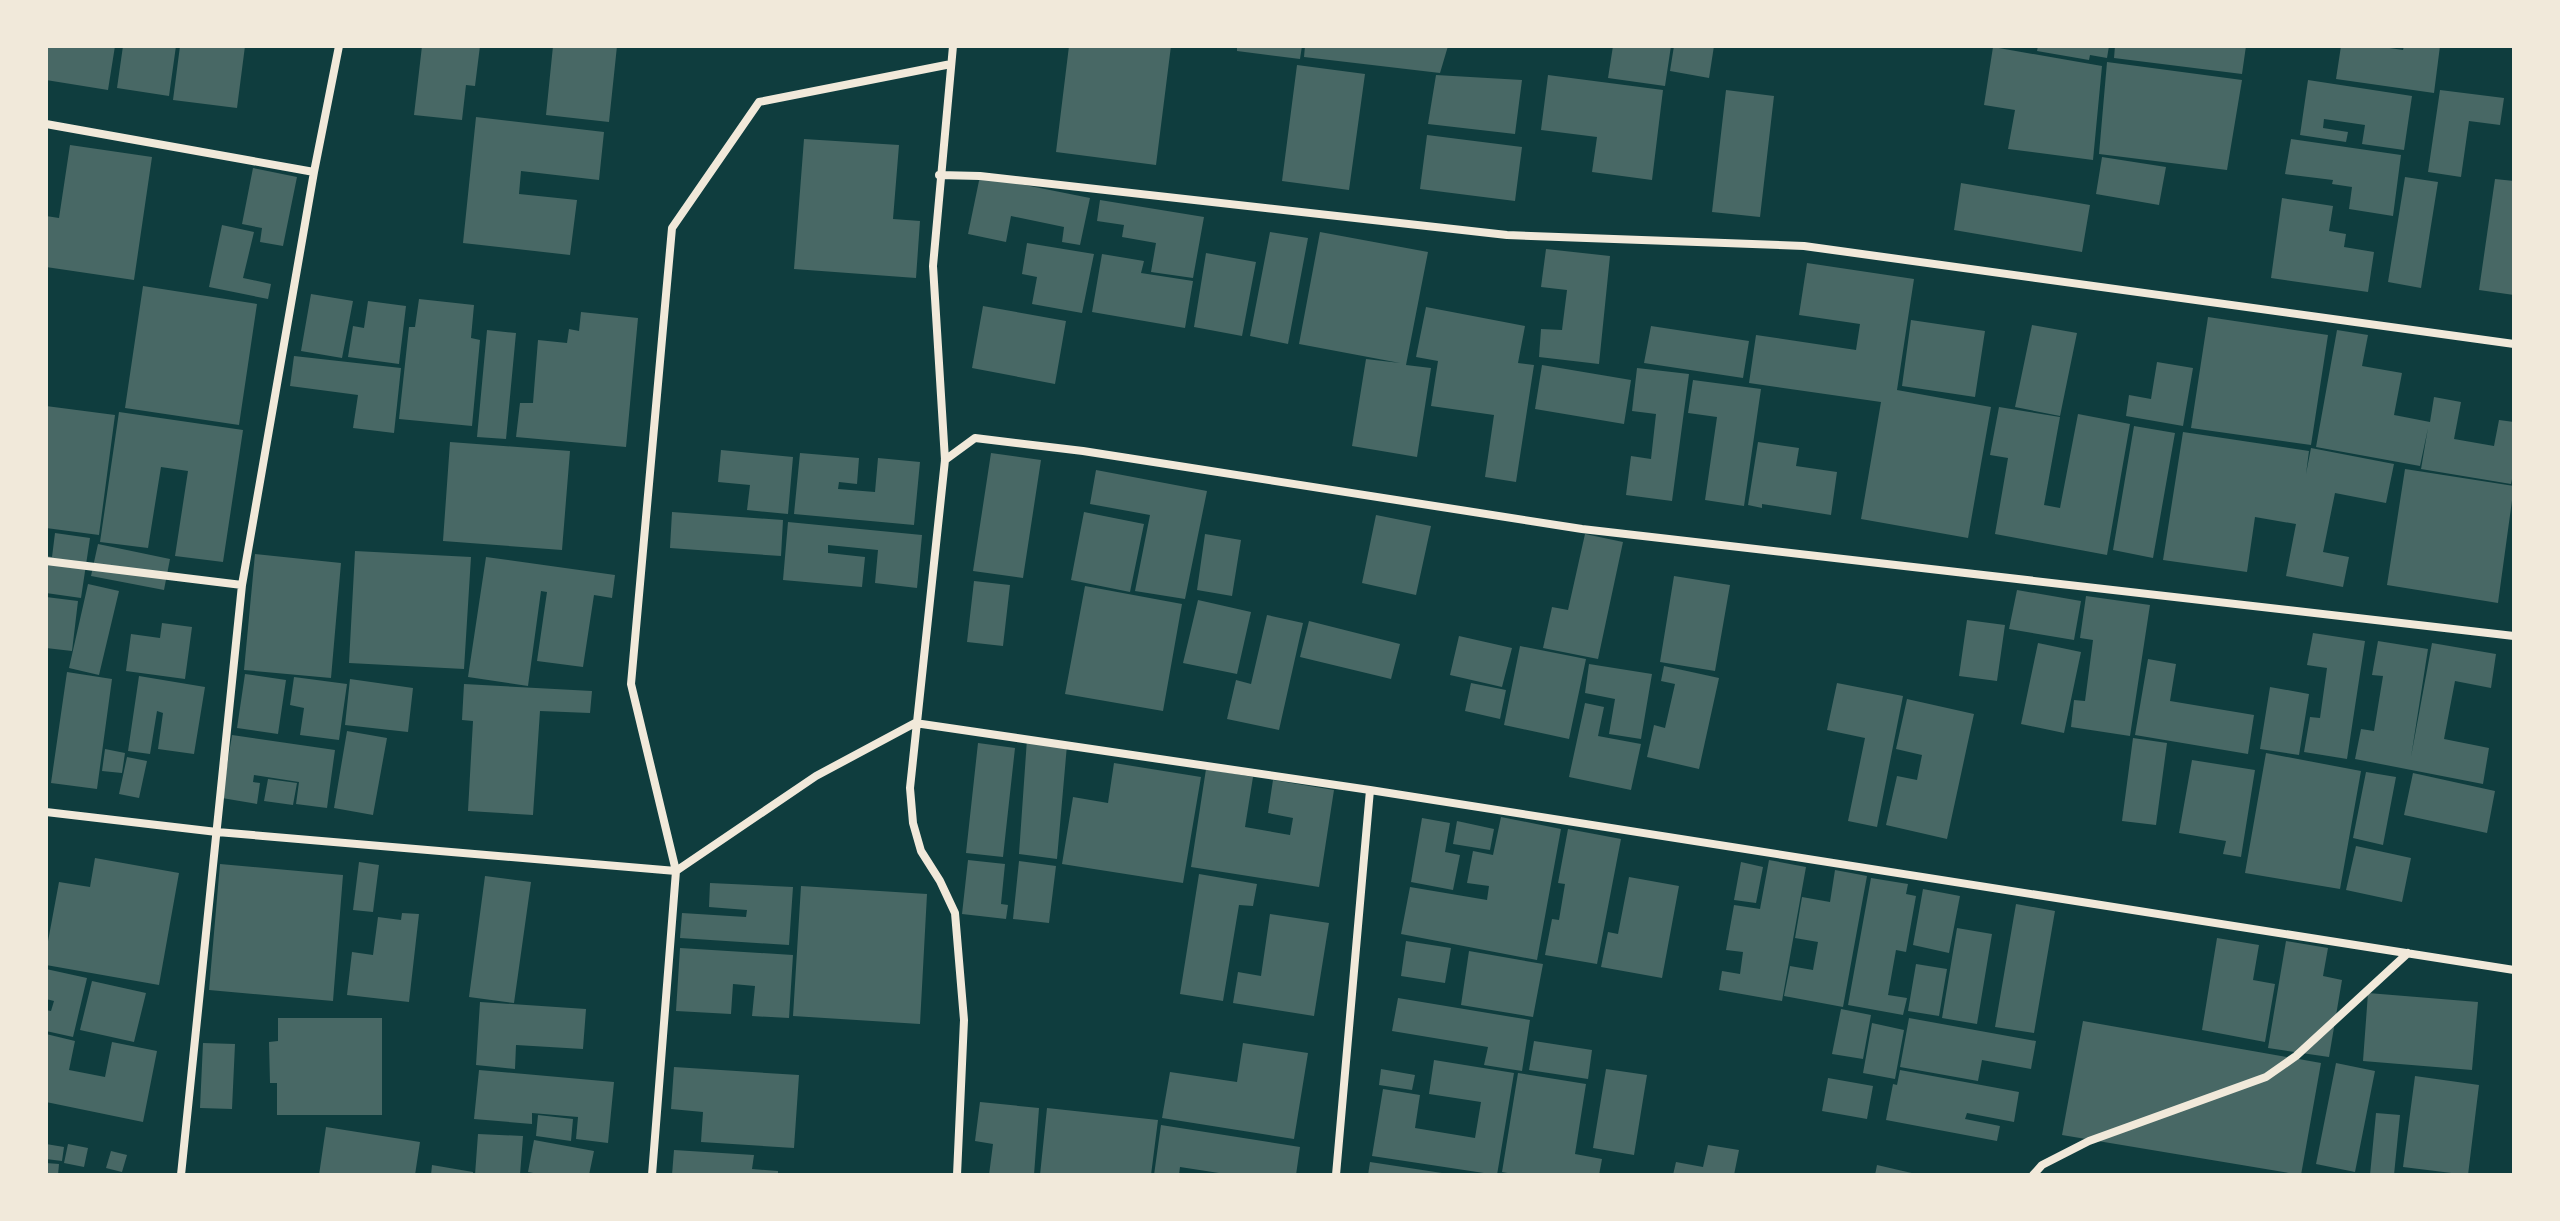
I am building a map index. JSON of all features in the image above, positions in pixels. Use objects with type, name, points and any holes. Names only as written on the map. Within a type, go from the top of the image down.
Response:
[{"type":"street","points":[[181,1175],[242,585],[339,46]]},
{"type":"street","points":[[953,46],[933,266],[945,460],[910,788],[913,823],[921,851],[955,913],[964,1020],[957,1175]]},
{"type":"street","points":[[652,1175],[676,871],[631,684],[672,228],[759,102],[951,64]]},
{"type":"street","points":[[46,124],[314,172]]},
{"type":"street","points":[[939,175],[980,176],[1507,235],[1804,246],[2514,344]]},
{"type":"street","points":[[945,460],[975,438],[1083,451],[1582,529],[2514,636]]},
{"type":"street","points":[[46,561],[242,585]]},
{"type":"street","points":[[46,812],[217,832],[676,871],[816,776],[915,723],[1370,790],[2514,970]]},
{"type":"street","points":[[1336,1175],[1370,790]]},
{"type":"street","points":[[2033,1175],[2042,1165],[2089,1141],[2266,1077],[2296,1056],[2408,953]]},
{"type":"building","points":[[48,46],[115,46],[108,90],[46,80]]},
{"type":"building","points":[[123,46],[176,46],[169,96],[117,88]]},
{"type":"building","points":[[180,46],[245,46],[237,108],[173,100]]},
{"type":"building","points":[[422,46],[480,46],[475,86],[466,85],[462,120],[414,115]]},
{"type":"building","points":[[553,46],[617,46],[609,122],[546,115]]},
{"type":"building","points":[[1069,46],[1171,46],[1156,165],[1056,152]]},
{"type":"building","points":[[1237,46],[1302,46],[1300,59],[1237,51]]},
{"type":"building","points":[[1305,46],[1448,46],[1440,73],[1304,57]]},
{"type":"building","points":[[1613,46],[1671,46],[1665,86],[1608,78]]},
{"type":"building","points":[[1674,46],[1714,46],[1709,78],[1670,71]]},
{"type":"building","points":[[2038,46],[2109,46],[2107,58],[2090,55],[2089,60],[2037,51]]},
{"type":"building","points":[[2115,46],[2246,46],[2242,74],[2114,58]]},
{"type":"building","points":[[2341,46],[2403,50],[2404,46],[2440,46],[2434,93],[2336,79]]},
{"type":"building","points":[[1993,47],[2102,66],[2093,160],[2008,149],[2015,110],[1984,105]]},
{"type":"building","points":[[2107,62],[2242,80],[2227,170],[2099,154]]},
{"type":"building","points":[[1297,65],[1365,74],[1349,190],[1282,181]]},
{"type":"building","points":[[1436,75],[1522,80],[1515,134],[1428,124]]},
{"type":"building","points":[[1548,75],[1663,90],[1652,180],[1592,172],[1597,137],[1541,130]]},
{"type":"building","points":[[2308,80],[2412,96],[2404,150],[2362,144],[2365,125],[2324,119],[2323,128],[2348,132],[2346,142],[2300,135]]},
{"type":"building","points":[[1726,90],[1774,96],[1760,217],[1712,212]]},
{"type":"building","points":[[2440,90],[2504,98],[2500,125],[2469,121],[2461,177],[2428,172]]},
{"type":"building","points":[[476,117],[604,132],[599,180],[521,171],[519,194],[577,200],[570,255],[463,243]]},
{"type":"building","points":[[1427,135],[1522,147],[1515,201],[1420,189]]},
{"type":"building","points":[[804,139],[899,145],[893,219],[920,221],[916,278],[794,269]]},
{"type":"building","points":[[2291,139],[2401,155],[2393,216],[2349,209],[2352,187],[2332,184],[2333,180],[2285,174]]},
{"type":"building","points":[[70,145],[152,157],[134,280],[46,267],[46,216],[59,218]]},
{"type":"building","points":[[2102,157],[2166,167],[2159,205],[2096,194]]},
{"type":"building","points":[[253,168],[297,177],[283,246],[260,242],[262,228],[242,224]]},
{"type":"building","points":[[980,176],[1090,198],[1080,245],[1062,242],[1064,227],[1011,216],[1006,242],[968,234]]},
{"type":"building","points":[[2405,177],[2438,182],[2421,288],[2388,282]]},
{"type":"building","points":[[2495,179],[2514,181],[2514,295],[2479,290]]},
{"type":"building","points":[[1961,183],[2090,205],[2082,252],[1954,230]]},
{"type":"building","points":[[2282,198],[2333,206],[2329,231],[2346,234],[2344,247],[2374,252],[2368,292],[2271,278]]},
{"type":"building","points":[[1100,200],[1204,217],[1193,278],[1151,272],[1156,243],[1122,237],[1124,225],[1097,221]]},
{"type":"building","points":[[222,225],[254,232],[243,278],[271,284],[268,299],[209,287]]},
{"type":"building","points":[[1270,232],[1308,238],[1288,344],[1250,336]]},
{"type":"building","points":[[1320,232],[1428,252],[1406,365],[1431,368],[1417,457],[1352,446],[1366,359],[1400,363],[1299,344]]},
{"type":"building","points":[[1027,243],[1094,254],[1082,313],[1032,304],[1037,277],[1022,274]]},
{"type":"building","points":[[1546,249],[1610,256],[1599,364],[1539,357],[1541,329],[1562,330],[1567,290],[1541,287]]},
{"type":"building","points":[[1206,253],[1256,262],[1242,336],[1194,327]]},
{"type":"building","points":[[1102,254],[1144,261],[1141,273],[1193,281],[1185,328],[1092,312]]},
{"type":"building","points":[[1807,263],[1914,279],[1897,390],[1991,407],[1968,538],[1861,519],[1881,402],[1749,383],[1756,335],[1856,350],[1860,324],[1799,315]]},
{"type":"building","points":[[143,286],[257,304],[239,425],[125,408]]},
{"type":"building","points":[[311,294],[353,301],[342,358],[301,351]]},
{"type":"building","points":[[419,299],[474,305],[471,338],[480,340],[472,426],[399,419],[409,327],[415,327]]},
{"type":"building","points":[[368,301],[406,306],[399,364],[348,357],[353,326],[364,328]]},
{"type":"building","points":[[983,306],[1066,321],[1055,384],[972,368]]},
{"type":"building","points":[[1426,307],[1525,326],[1518,363],[1534,365],[1516,482],[1485,477],[1494,415],[1431,406],[1438,361],[1416,357]]},
{"type":"building","points":[[581,312],[638,318],[626,447],[516,437],[520,403],[533,403],[538,340],[567,343],[569,329],[579,331]]},
{"type":"building","points":[[2208,317],[2328,335],[2311,445],[2191,428]]},
{"type":"building","points":[[1911,320],[1985,331],[1975,397],[1902,386]]},
{"type":"building","points":[[2032,325],[2077,333],[2060,416],[2015,407]]},
{"type":"building","points":[[1651,326],[1749,341],[1743,378],[1644,363]]},
{"type":"building","points":[[487,330],[516,333],[506,439],[477,437]]},
{"type":"building","points":[[2337,330],[2368,335],[2362,366],[2402,373],[2394,415],[2430,422],[2434,397],[2461,402],[2454,439],[2494,446],[2499,420],[2514,422],[2511,484],[2421,469],[2428,428],[2420,466],[2316,447]]},
{"type":"building","points":[[294,356],[401,368],[394,433],[353,428],[358,395],[290,386]]},
{"type":"building","points":[[2157,362],[2193,368],[2183,426],[2126,416],[2129,395],[2151,399]]},
{"type":"building","points":[[1542,365],[1631,380],[1624,424],[1535,409]]},
{"type":"building","points":[[1637,368],[1689,374],[1672,501],[1626,495],[1631,456],[1651,459],[1656,414],[1632,411]]},
{"type":"building","points":[[1693,380],[1761,389],[1744,506],[1705,500],[1717,417],[1688,413]]},
{"type":"building","points":[[46,406],[115,415],[99,535],[46,528]]},
{"type":"building","points":[[1999,407],[2060,417],[2044,505],[2060,508],[2078,414],[2130,424],[2107,555],[1995,534],[2008,458],[1990,455]]},
{"type":"building","points":[[119,412],[243,430],[223,562],[175,556],[188,471],[161,467],[148,548],[100,542]]},
{"type":"building","points":[[2134,426],[2175,433],[2153,558],[2113,550]]},
{"type":"building","points":[[2183,432],[2309,451],[2306,474],[2311,448],[2394,464],[2386,503],[2335,493],[2323,552],[2349,557],[2343,587],[2286,576],[2296,524],[2255,517],[2247,572],[2163,560]]},
{"type":"building","points":[[450,442],[570,451],[562,550],[443,541]]},
{"type":"building","points":[[1758,442],[1799,448],[1796,466],[1837,472],[1831,515],[1762,504],[1762,508],[1748,505]]},
{"type":"building","points":[[721,450],[793,457],[788,514],[747,510],[750,485],[718,482]]},
{"type":"building","points":[[800,453],[859,458],[857,484],[839,482],[838,489],[875,492],[878,458],[920,462],[914,525],[794,514]]},
{"type":"building","points":[[991,453],[1041,460],[1023,578],[973,571]]},
{"type":"building","points":[[2405,469],[2514,486],[2498,603],[2387,585]]},
{"type":"building","points":[[1096,470],[1207,491],[1185,599],[1135,591],[1150,515],[1090,504]]},
{"type":"building","points":[[672,512],[783,520],[781,556],[670,548]]},
{"type":"building","points":[[1084,512],[1144,524],[1130,592],[1071,580]]},
{"type":"building","points":[[1376,515],[1431,526],[1416,595],[1362,583]]},
{"type":"building","points":[[788,522],[922,535],[917,588],[875,583],[878,550],[828,545],[828,553],[865,557],[862,587],[783,580]]},
{"type":"building","points":[[55,533],[90,538],[81,598],[46,593],[46,556],[52,557]]},
{"type":"building","points":[[1205,534],[1241,540],[1232,596],[1197,590]]},
{"type":"building","points":[[1585,534],[1623,542],[1598,659],[1543,648],[1552,607],[1568,610]]},
{"type":"building","points":[[98,544],[170,559],[164,590],[91,576]]},
{"type":"building","points":[[355,551],[471,557],[464,669],[349,663]]},
{"type":"building","points":[[255,554],[341,563],[331,678],[244,670]]},
{"type":"building","points":[[486,557],[615,575],[612,598],[594,595],[583,667],[537,661],[547,592],[541,591],[528,686],[468,677]]},
{"type":"building","points":[[1674,576],[1730,585],[1715,671],[1660,662]]},
{"type":"building","points":[[974,581],[1010,585],[1003,646],[967,642]]},
{"type":"building","points":[[88,584],[119,591],[99,675],[69,668]]},
{"type":"building","points":[[1085,586],[1182,604],[1163,711],[1065,694]]},
{"type":"building","points":[[2017,590],[2081,601],[2074,640],[2009,629]]},
{"type":"building","points":[[2086,596],[2150,605],[2130,736],[2071,727],[2074,700],[2085,701],[2093,640],[2080,638]]},
{"type":"building","points":[[46,597],[78,601],[72,651],[46,648]]},
{"type":"building","points":[[1198,600],[1251,612],[1237,674],[1183,663]]},
{"type":"building","points":[[1267,615],[1303,623],[1279,730],[1227,719],[1236,680],[1251,684]]},
{"type":"building","points":[[1967,620],[2005,625],[1997,681],[1959,676]]},
{"type":"building","points":[[1309,621],[1400,644],[1391,679],[1300,657]]},
{"type":"building","points":[[162,623],[192,627],[185,679],[126,671],[131,634],[160,638]]},
{"type":"building","points":[[2313,633],[2365,641],[2347,759],[2304,752],[2310,717],[2320,718],[2327,668],[2307,665]]},
{"type":"building","points":[[1459,636],[1512,648],[1502,687],[1450,675]]},
{"type":"building","points":[[2378,641],[2428,649],[2411,757],[2432,643],[2496,654],[2491,688],[2455,681],[2444,739],[2489,748],[2483,784],[2355,759],[2361,729],[2374,731],[2383,676],[2372,675]]},
{"type":"building","points":[[2038,643],[2081,652],[2064,733],[2021,724]]},
{"type":"building","points":[[1520,646],[1586,659],[1569,739],[1504,725]]},
{"type":"building","points":[[2148,659],[2176,664],[2170,701],[2254,715],[2248,754],[2135,735]]},
{"type":"building","points":[[1589,664],[1652,674],[1641,739],[1609,734],[1615,699],[1585,693]]},
{"type":"building","points":[[1664,666],[1719,678],[1699,769],[1647,757],[1654,725],[1665,728],[1675,684],[1661,681]]},
{"type":"building","points":[[67,672],[112,679],[97,789],[51,783]]},
{"type":"building","points":[[245,674],[286,680],[278,734],[237,728]]},
{"type":"building","points":[[139,676],[205,687],[194,754],[158,749],[163,713],[157,711],[150,754],[128,751]]},
{"type":"building","points":[[294,677],[347,684],[339,740],[300,735],[304,708],[290,705]]},
{"type":"building","points":[[350,679],[413,688],[408,732],[345,725]]},
{"type":"building","points":[[1471,683],[1506,690],[1500,719],[1465,711]]},
{"type":"building","points":[[1837,683],[1903,696],[1877,827],[1848,821],[1865,738],[1827,730]]},
{"type":"building","points":[[464,684],[592,691],[590,713],[540,711],[533,815],[468,811],[473,721],[462,720]]},
{"type":"building","points":[[2270,687],[2309,694],[2299,755],[2260,749]]},
{"type":"building","points":[[1907,699],[1974,714],[1947,839],[1886,825],[1897,776],[1917,780],[1922,755],[1896,749]]},
{"type":"building","points":[[1585,703],[1604,707],[1598,736],[1641,744],[1631,790],[1569,777]]},
{"type":"building","points":[[347,731],[387,738],[373,815],[334,808]]},
{"type":"building","points":[[232,735],[335,750],[327,808],[296,804],[299,782],[254,775],[253,782],[260,783],[257,804],[222,798]]},
{"type":"building","points":[[2133,738],[2167,743],[2156,825],[2122,821]]},
{"type":"building","points":[[1027,739],[1067,745],[1057,859],[1019,854]]},
{"type":"building","points":[[978,743],[1015,748],[1003,857],[966,853]]},
{"type":"building","points":[[105,749],[125,753],[122,773],[102,771]]},
{"type":"building","points":[[2266,753],[2361,771],[2340,889],[2245,873]]},
{"type":"building","points":[[127,757],[147,761],[139,798],[119,794]]},
{"type":"building","points":[[2192,760],[2255,770],[2241,857],[2223,854],[2226,841],[2179,833]]},
{"type":"building","points":[[1114,763],[1201,777],[1183,883],[1062,864],[1073,797],[1108,803]]},
{"type":"building","points":[[1206,769],[1253,777],[1245,827],[1290,835],[1293,818],[1268,813],[1273,780],[1334,790],[1319,887],[1191,867]]},
{"type":"building","points":[[2366,772],[2396,777],[2383,845],[2353,838]]},
{"type":"building","points":[[2413,773],[2495,791],[2487,833],[2404,815]]},
{"type":"building","points":[[268,779],[297,783],[293,805],[264,801]]},
{"type":"building","points":[[1501,817],[1561,829],[1537,960],[1401,934],[1410,887],[1487,900],[1489,886],[1467,883],[1473,851],[1493,855]]},
{"type":"building","points":[[1422,818],[1450,823],[1445,852],[1460,855],[1453,890],[1411,882]]},
{"type":"building","points":[[1457,821],[1494,829],[1490,850],[1453,844]]},
{"type":"building","points":[[1568,829],[1621,839],[1597,964],[1545,955],[1552,919],[1559,920],[1565,884],[1558,883]]},
{"type":"building","points":[[2356,846],[2411,858],[2402,902],[2346,890]]},
{"type":"building","points":[[95,858],[179,873],[159,985],[46,965],[59,882],[90,887]]},
{"type":"building","points":[[968,860],[1005,864],[1001,904],[1008,905],[1006,919],[962,914]]},
{"type":"building","points":[[1769,860],[1806,867],[1782,1001],[1719,990],[1722,971],[1740,974],[1743,952],[1726,950],[1734,905],[1760,909]]},
{"type":"building","points":[[1019,861],[1056,866],[1049,923],[1013,919]]},
{"type":"building","points":[[359,862],[379,865],[373,912],[353,910]]},
{"type":"building","points":[[1741,862],[1763,867],[1756,903],[1734,900]]},
{"type":"building","points":[[220,864],[343,875],[333,1001],[209,990]]},
{"type":"building","points":[[1835,870],[1867,876],[1843,1007],[1784,996],[1790,966],[1813,970],[1818,942],[1795,938],[1802,897],[1830,902]]},
{"type":"building","points":[[1199,874],[1257,884],[1253,906],[1239,905],[1223,1001],[1180,994]]},
{"type":"building","points":[[485,876],[531,882],[514,1003],[469,997]]},
{"type":"building","points":[[1629,877],[1679,886],[1662,978],[1601,967],[1608,932],[1618,934]]},
{"type":"building","points":[[1871,878],[1908,884],[1906,894],[1916,896],[1906,952],[1896,950],[1888,995],[1907,998],[1903,1015],[1848,1005]]},
{"type":"building","points":[[710,883],[793,887],[789,945],[680,938],[682,913],[746,917],[747,910],[709,907]]},
{"type":"building","points":[[801,886],[927,894],[920,1024],[793,1016]]},
{"type":"building","points":[[1923,889],[1960,896],[1949,953],[1913,945]]},
{"type":"building","points":[[2016,904],[2055,911],[2034,1033],[1995,1027]]},
{"type":"building","points":[[402,913],[419,914],[409,1002],[347,995],[352,952],[373,955],[378,917],[401,920]]},
{"type":"building","points":[[1270,914],[1329,923],[1314,1016],[1233,1003],[1238,972],[1261,976]]},
{"type":"building","points":[[1957,928],[1992,934],[1977,1024],[1942,1018]]},
{"type":"building","points":[[2217,938],[2259,945],[2253,980],[2275,984],[2265,1042],[2202,1030]]},
{"type":"building","points":[[1406,941],[1451,948],[1445,983],[1401,976]]},
{"type":"building","points":[[2286,941],[2328,948],[2323,976],[2342,980],[2329,1057],[2268,1048]]},
{"type":"building","points":[[680,948],[793,955],[789,1018],[752,1016],[755,986],[733,984],[731,1014],[676,1011]]},
{"type":"building","points":[[1469,951],[1543,964],[1533,1017],[1461,1005]]},
{"type":"building","points":[[1916,964],[1947,969],[1939,1016],[1908,1011]]},
{"type":"building","points":[[46,969],[87,978],[73,1037],[46,1031],[46,1010],[51,1011],[54,1001],[46,999]]},
{"type":"building","points":[[92,981],[146,993],[134,1042],[80,1030]]},
{"type":"building","points":[[2368,993],[2478,1002],[2472,1070],[2363,1061]]},
{"type":"building","points":[[1398,998],[1530,1020],[1522,1071],[1484,1065],[1488,1047],[1392,1031]]},
{"type":"building","points":[[480,1002],[586,1009],[583,1049],[516,1045],[515,1069],[476,1065]]},
{"type":"building","points":[[1841,1009],[1871,1015],[1863,1059],[1832,1054]]},
{"type":"building","points":[[278,1018],[382,1018],[382,1115],[277,1115],[277,1083],[270,1083],[269,1042],[278,1041]]},
{"type":"building","points":[[1909,1018],[2036,1041],[2031,1069],[1982,1060],[1978,1081],[1900,1067]]},
{"type":"building","points":[[2083,1021],[2321,1063],[2301,1175],[2062,1135]]},
{"type":"building","points":[[1872,1023],[1904,1030],[1895,1079],[1863,1073]]},
{"type":"building","points":[[46,1034],[75,1041],[69,1070],[105,1077],[112,1042],[157,1051],[143,1122],[46,1102]]},
{"type":"building","points":[[1534,1041],[1592,1050],[1588,1079],[1529,1070]]},
{"type":"building","points":[[203,1043],[235,1044],[232,1109],[200,1108]]},
{"type":"building","points":[[1243,1043],[1308,1053],[1294,1139],[1162,1118],[1170,1072],[1237,1082]]},
{"type":"building","points":[[1434,1060],[1514,1073],[1497,1175],[1372,1156],[1383,1089],[1420,1095],[1415,1128],[1475,1138],[1481,1102],[1429,1094]]},
{"type":"building","points":[[2336,1063],[2375,1071],[2355,1172],[2316,1164]]},
{"type":"building","points":[[674,1067],[799,1075],[794,1148],[701,1142],[703,1112],[671,1109]]},
{"type":"building","points":[[1381,1069],[1415,1075],[1412,1090],[1379,1085]]},
{"type":"building","points":[[1606,1069],[1647,1075],[1634,1155],[1593,1148]]},
{"type":"building","points":[[479,1070],[614,1082],[608,1143],[576,1139],[578,1117],[532,1113],[532,1124],[474,1119]]},
{"type":"building","points":[[1900,1070],[2019,1092],[2014,1122],[1967,1113],[1965,1119],[2000,1126],[1997,1141],[1886,1120],[1893,1084],[1897,1085]]},
{"type":"building","points":[[1518,1073],[1586,1084],[1575,1154],[1602,1159],[1599,1175],[1519,1175],[1502,1172]]},
{"type":"building","points":[[2415,1076],[2479,1085],[2468,1175],[2403,1167]]},
{"type":"building","points":[[1828,1078],[1873,1086],[1867,1119],[1822,1111]]},
{"type":"building","points":[[980,1102],[1039,1108],[1034,1175],[989,1175],[993,1144],[975,1141]]},
{"type":"building","points":[[1047,1108],[1158,1120],[1151,1175],[1040,1175]]},
{"type":"building","points":[[2376,1113],[2400,1115],[2394,1175],[2370,1175]]},
{"type":"building","points":[[538,1115],[573,1119],[571,1141],[536,1136]]},
{"type":"building","points":[[1161,1125],[1300,1147],[1296,1175],[1232,1175],[1180,1167],[1179,1175],[1154,1175]]},
{"type":"building","points":[[326,1127],[420,1142],[415,1175],[319,1175]]},
{"type":"building","points":[[478,1134],[523,1136],[520,1175],[475,1175]]},
{"type":"building","points":[[534,1140],[594,1151],[589,1175],[528,1172]]},
{"type":"building","points":[[46,1144],[64,1147],[62,1161],[46,1159]]},
{"type":"building","points":[[68,1144],[88,1148],[84,1167],[64,1163]]},
{"type":"building","points":[[1708,1145],[1739,1150],[1734,1175],[1673,1175],[1676,1162],[1703,1167]]},
{"type":"building","points":[[674,1150],[754,1155],[752,1169],[778,1171],[778,1175],[672,1175]]},
{"type":"building","points":[[111,1151],[127,1155],[122,1172],[106,1168]]},
{"type":"building","points":[[1370,1162],[1442,1173],[1442,1175],[1368,1175]]},
{"type":"building","points":[[46,1163],[59,1164],[58,1175],[46,1175]]},
{"type":"building","points":[[432,1165],[473,1172],[473,1175],[431,1175]]},
{"type":"building","points":[[1877,1165],[1916,1174],[1916,1175],[1875,1175]]}]
